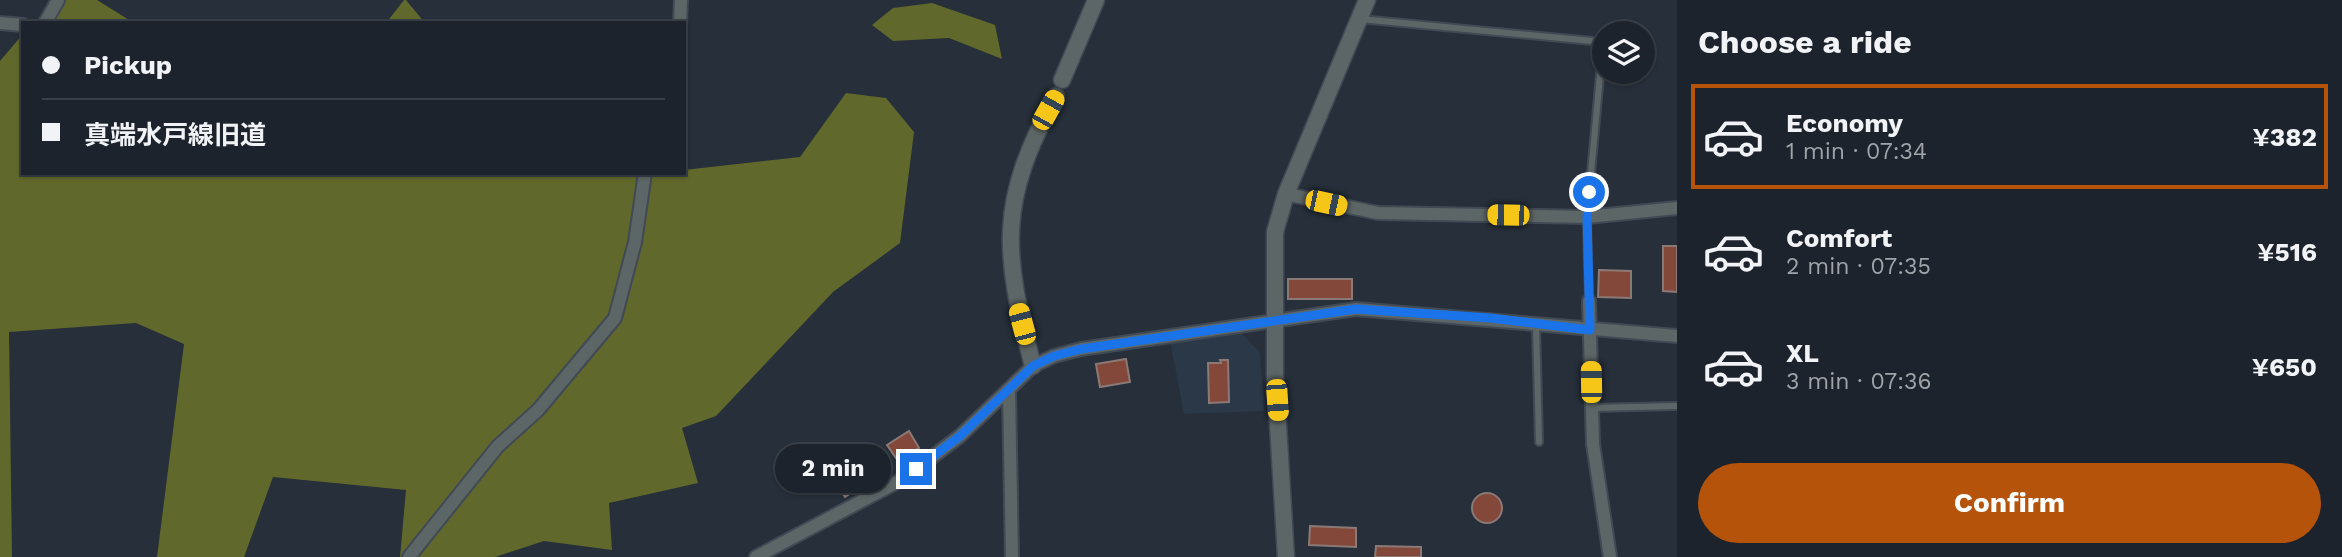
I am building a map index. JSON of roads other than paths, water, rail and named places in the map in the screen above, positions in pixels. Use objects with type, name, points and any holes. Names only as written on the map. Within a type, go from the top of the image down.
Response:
[{"type":"street","points":[[46,21],[58,0]]},
{"type":"street","points":[[680,21],[681,0]]},
{"type":"street","points":[[1033,366],[1015,293],[1009,246],[1016,186],[1096,0]]},
{"type":"street","points":[[1286,557],[1275,320],[1275,232],[1286,194],[1367,0]]},
{"type":"street","points":[[0,23],[21,25]]},
{"type":"street","points":[[409,557],[498,446],[538,410],[615,317],[635,242],[645,175]]},
{"type":"street","points":[[1286,194],[1378,213],[1587,217],[1677,208]]},
{"type":"street","points":[[1589,301],[1591,408],[1603,524],[1610,557]]},
{"type":"street","points":[[756,557],[903,479],[960,436],[1033,366],[1054,356],[1081,349],[1356,309],[1384,309],[1677,336]]},
{"type":"street","points":[[1009,391],[1012,557]]},
{"type":"lane","points":[[1360,19],[1603,42],[1587,217],[1589,301]]},
{"type":"lane","points":[[1536,323],[1539,442]]},
{"type":"lane","points":[[1591,408],[1677,406]]}]
